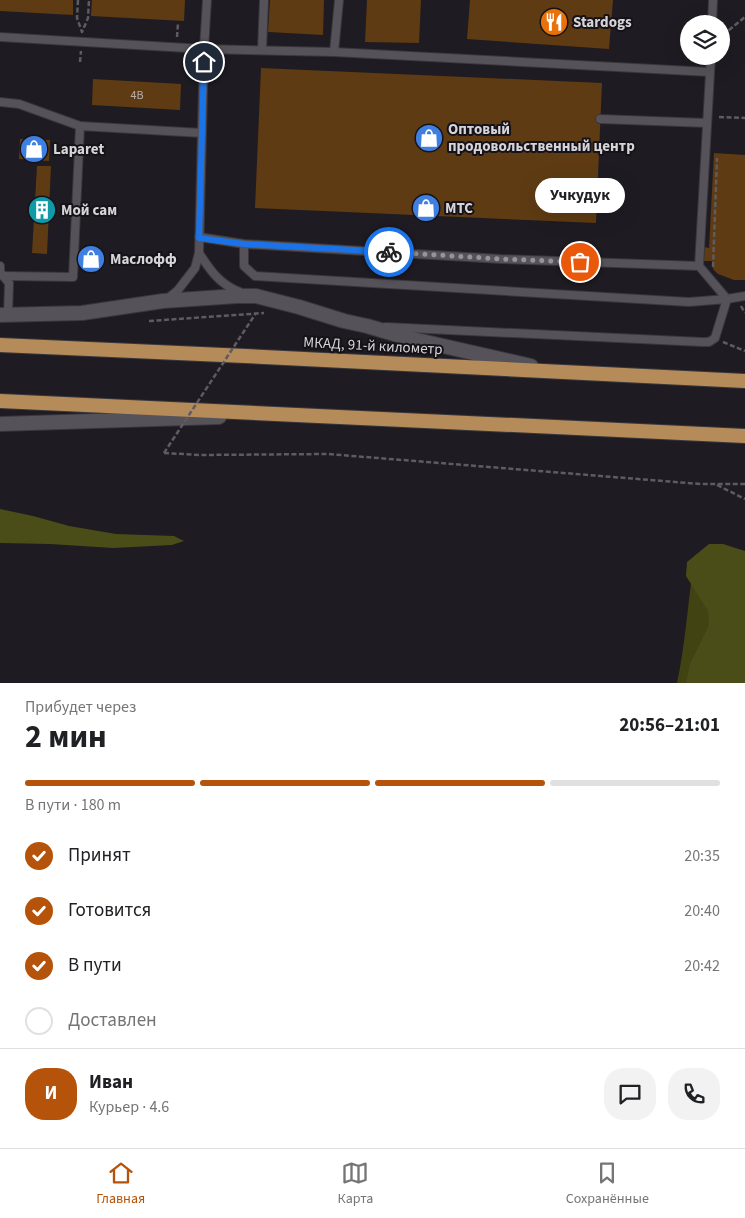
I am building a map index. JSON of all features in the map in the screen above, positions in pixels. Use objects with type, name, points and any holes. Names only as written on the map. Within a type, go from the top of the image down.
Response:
[{"type":"highway","name":"МКАД, 91-й километр","points":[[0,345],[745,382]]},
{"type":"highway","points":[[0,401],[745,436]]},
{"type":"main road","points":[[4,315],[82,313],[164,301],[256,296],[408,338],[554,372]]},
{"type":"main road","points":[[0,424],[291,414]]},
{"type":"lane","points":[[164,301],[178,290],[195,268],[199,253],[207,0]]},
{"type":"lane","points":[[262,50],[264,0]]},
{"type":"lane","points":[[334,52],[339,0]]},
{"type":"lane","points":[[712,15],[713,0]]},
{"type":"lane","points":[[0,37],[204,49],[334,52],[710,72]]},
{"type":"lane","points":[[710,65],[698,266],[727,300]]},
{"type":"lane","points":[[0,102],[19,104],[80,126],[202,132]]},
{"type":"lane","points":[[600,120],[706,123]]},
{"type":"lane","points":[[3,276],[72,277],[80,126]]},
{"type":"lane","points":[[199,238],[244,244],[501,259],[698,266]]},
{"type":"lane","points":[[244,244],[244,266],[255,276],[689,302],[727,300],[741,296]]},
{"type":"lane","points":[[199,253],[213,274],[229,288],[248,296]]},
{"type":"lane","points":[[0,266],[0,272],[9,283],[4,315]]},
{"type":"lane","points":[[367,326],[709,342],[714,338],[727,300]]},
{"type":"path","points":[[78,0],[77,18],[82,32],[88,18],[89,0]]},
{"type":"path","points":[[730,29],[745,17]]},
{"type":"path","points":[[719,117],[745,118]]},
{"type":"path","points":[[712,270],[717,155]]},
{"type":"path","points":[[741,296],[745,313]]},
{"type":"path","points":[[256,313],[164,453],[200,455],[328,454],[700,484],[745,484]]},
{"type":"path","points":[[148,321],[268,313]]},
{"type":"path","points":[[714,338],[745,351]]},
{"type":"path","points":[[716,484],[745,499]]},
{"type":"shaded area","points":[[0,509],[69,526],[116,534],[174,536],[184,541],[172,545],[113,548],[0,543]]},
{"type":"shaded area","points":[[709,544],[723,544],[745,551],[745,683],[686,683],[690,664],[709,625],[708,611],[686,576],[687,562]]},
{"type":"shaded area","points":[[745,554],[745,683],[677,683],[695,555]]},
{"type":"building","points":[[0,0],[73,0],[73,15],[0,11]]},
{"type":"building","points":[[92,0],[185,0],[184,21],[91,16]]},
{"type":"building","points":[[270,0],[324,0],[323,35],[268,32]]},
{"type":"building","points":[[367,0],[421,0],[419,43],[365,42]]},
{"type":"building","points":[[470,0],[613,0],[609,49],[467,39]]},
{"type":"building","name":"Оптовый продовольственный центр","points":[[261,68],[602,83],[596,223],[255,208]]},
{"type":"building","points":[[93,79],[181,84],[180,110],[92,105]]},
{"type":"building","points":[[20,139],[50,140],[49,161],[19,159]]},
{"type":"building","points":[[714,153],[745,155],[745,280],[734,280],[718,274],[713,269],[712,261],[703,261],[704,247],[709,248]]},
{"type":"building","name":"Мой сам","points":[[37,166],[51,166],[47,254],[32,253]]},
{"type":"building","points":[[86,250],[102,251],[102,266],[85,265]]},
{"type":"way so far","points":[[389,252],[580,262]]},
{"type":"place","name":"Stardogs","points":[[554,22]]},
{"type":"place","name":"Оптовый продовольственный центр","points":[[429,138]]},
{"type":"place","name":"Laparet","points":[[34,149]]},
{"type":"place","name":"МТС","points":[[426,208]]},
{"type":"place","name":"Мой сам","points":[[42,210]]},
{"type":"place","name":"Маслофф","points":[[91,259]]},
{"type":"place","name":"Учкудук","points":[[580,262]]},
{"type":"route","points":[[204,62],[199,238],[244,244],[389,252]]}]
